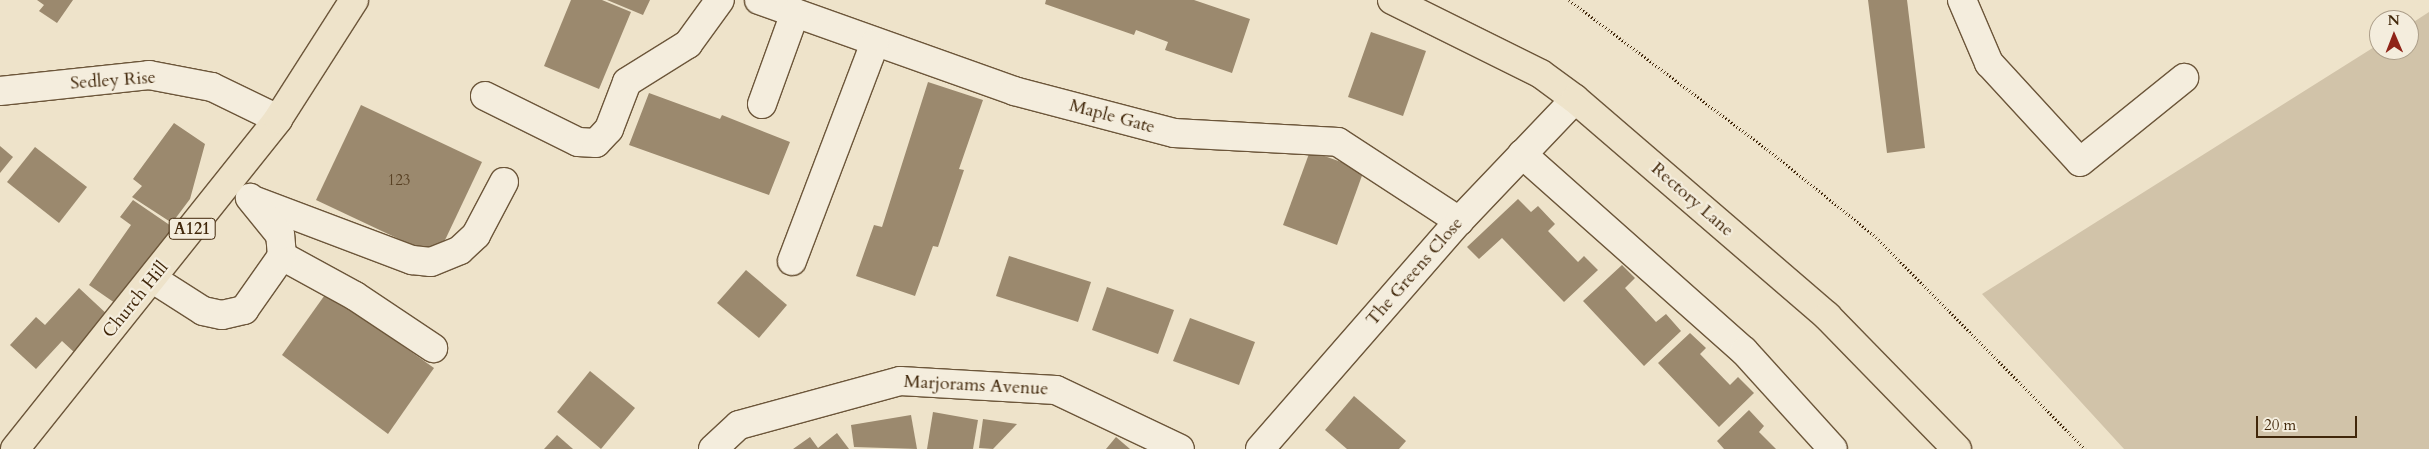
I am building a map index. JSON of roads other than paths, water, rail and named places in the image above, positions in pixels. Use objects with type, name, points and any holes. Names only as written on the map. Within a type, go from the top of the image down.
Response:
[{"type":"main road","name":"Church Hill","points":[[16,449],[153,279],[278,119],[354,0]]},
{"type":"main road","name":"Rectory Lane","points":[[1392,0],[1541,74],[1574,100],[1827,316],[1958,449]]},
{"type":"street","points":[[486,96],[578,142],[596,144],[609,129],[626,82],[688,44],[720,0]]},
{"type":"street","name":"Maple Gate","points":[[759,0],[875,43],[1014,91],[1174,133],[1338,142],[1459,221]]},
{"type":"street","points":[[1962,0],[1989,63],[2080,162],[2184,78]]},
{"type":"street","points":[[762,104],[795,13]]},
{"type":"street","points":[[792,261],[875,43]]},
{"type":"street","name":"Sedley Rise","points":[[0,91],[149,75],[212,87],[278,119]]},
{"type":"street","name":"The Greens Close","points":[[1260,449],[1459,221],[1574,100]]},
{"type":"street","points":[[1522,154],[1744,351],[1833,449]]},
{"type":"street","points":[[153,279],[204,311],[222,316],[244,310],[282,256],[280,235],[253,200],[229,181]]},
{"type":"street","points":[[253,200],[296,213],[405,258],[432,262],[460,250],[476,235],[504,182]]},
{"type":"street","points":[[282,256],[355,296],[433,348]]},
{"type":"street","name":"Marjorams Avenue","points":[[714,449],[739,425],[900,380],[1056,390],[1180,449]]}]
